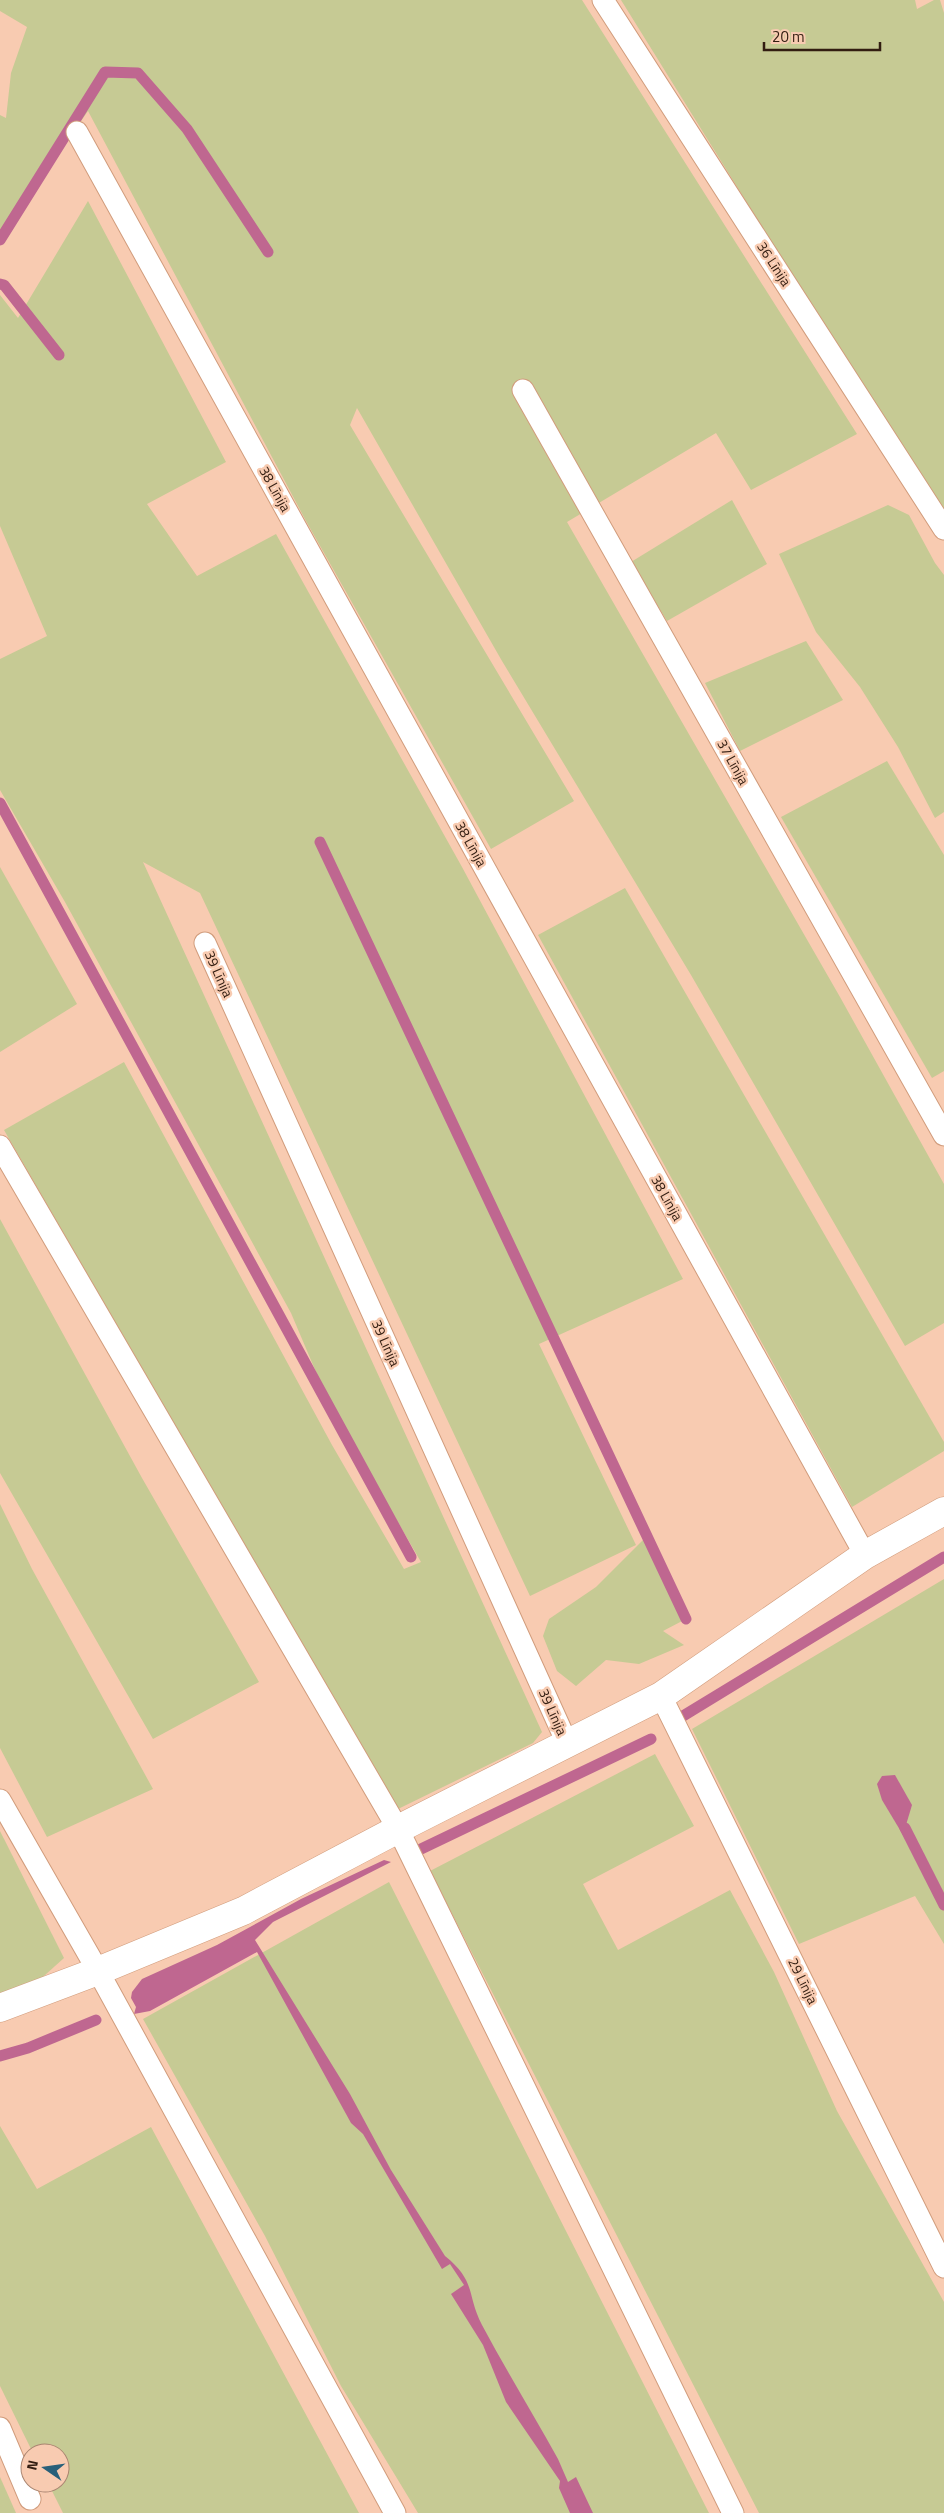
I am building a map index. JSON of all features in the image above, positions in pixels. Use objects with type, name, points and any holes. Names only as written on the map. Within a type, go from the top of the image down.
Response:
[{"type":"street","points":[[0,2008],[98,1971],[243,1911],[398,1829],[661,1696],[865,1555],[944,1511]]},
{"type":"lane","name":"36 Līnija","points":[[603,0],[944,529]]},
{"type":"lane","name":"38 Līnija","points":[[77,132],[865,1555]]},
{"type":"lane","name":"37 Līnija","points":[[523,390],[944,1135]]},
{"type":"lane","name":"39 Līnija","points":[[205,944],[567,1743]]},
{"type":"lane","points":[[0,1146],[398,1829],[733,2513]]},
{"type":"lane","name":"29 Līnija","points":[[661,1696],[944,2267]]},
{"type":"lane","points":[[0,1800],[98,1971],[395,2513]]},
{"type":"lane","points":[[0,2428],[30,2499]]},
{"type":"green space","points":[[0,0],[582,0],[857,434],[751,490],[716,433],[567,522],[840,997],[944,1184],[944,1323],[905,1346],[691,975],[502,661],[357,408],[350,425],[574,801],[491,849],[306,521],[88,111],[0,238],[0,115],[6,118],[11,73],[27,27],[0,11]]},
{"type":"green space","points":[[621,0],[915,0],[917,9],[934,0],[940,0],[944,13],[944,520]]},
{"type":"green space","points":[[88,201],[226,462],[147,504],[197,576],[276,534],[462,867],[683,1279],[539,1344],[636,1545],[530,1596],[200,893],[143,862],[542,1732],[533,1743],[396,1810],[4,1130],[124,1062],[332,1445],[404,1569],[421,1562],[330,1405],[291,1313],[65,902],[0,790],[0,659],[47,636],[0,526],[0,295],[18,318]]},
{"type":"green space","points":[[732,500],[767,564],[667,621],[631,562]]},
{"type":"green space","points":[[888,505],[909,515],[935,563],[944,575],[944,812],[935,818],[898,747],[860,687],[816,632],[779,554]]},
{"type":"green space","points":[[806,641],[843,700],[740,751],[705,683]]},
{"type":"green space","points":[[887,761],[944,855],[944,1071],[932,1078],[781,817]]},
{"type":"green space","points":[[0,867],[77,1004],[0,1052]]},
{"type":"green space","points":[[625,888],[944,1442],[944,1451],[852,1507],[538,935]]},
{"type":"green space","points":[[0,1219],[142,1478],[259,1682],[153,1739],[0,1473]]},
{"type":"green space","points":[[0,1504],[32,1569],[153,1789],[47,1837],[0,1748]]},
{"type":"green space","points":[[647,1536],[686,1619],[663,1631],[684,1645],[639,1664],[606,1660],[576,1686],[557,1671],[543,1636],[549,1619],[596,1587]]},
{"type":"green space","points":[[944,1579],[944,1944],[915,1896],[799,1944],[692,1729]]},
{"type":"green space","points":[[655,1754],[694,1826],[583,1884],[618,1950],[730,1890],[774,1972],[837,2111],[944,2302],[944,2513],[759,2513],[430,1871]]},
{"type":"green space","points":[[0,1831],[64,1958],[35,1984],[0,1998]]},
{"type":"green space","points":[[389,1882],[709,2513],[418,2513],[341,2386],[265,2236],[143,2019]]},
{"type":"green space","points":[[0,2126],[37,2189],[151,2127],[359,2513],[63,2513],[53,2493],[70,2493],[70,2443],[28,2443],[0,2386]]},
{"type":"green space","points":[[0,2477],[16,2513],[0,2513]]},
{"type":"shaded area","points":[[895,1775],[912,1805],[903,1835],[882,1800],[877,1784],[882,1776]]},
{"type":"shaded area","points":[[384,1860],[391,1862],[273,1922],[255,1940],[350,2094],[391,2170],[445,2256],[455,2265],[467,2281],[477,2314],[491,2342],[558,2459],[568,2482],[576,2477],[593,2513],[570,2513],[559,2488],[560,2481],[506,2402],[483,2345],[451,2294],[464,2285],[450,2264],[442,2269],[363,2134],[351,2123],[257,1952],[150,2011],[134,2014],[136,2007],[131,1998],[132,1992],[142,1979],[217,1945],[301,1899]]},
{"type":"waterway","points":[[0,240],[105,72],[138,73],[187,129],[268,252]]},
{"type":"waterway","points":[[0,284],[4,285],[59,355]]},
{"type":"waterway","points":[[0,803],[411,1557]]},
{"type":"waterway","points":[[320,842],[686,1619]]},
{"type":"waterway","points":[[683,1716],[944,1557]]},
{"type":"waterway","points":[[421,1849],[651,1739]]},
{"type":"waterway","points":[[905,1828],[944,1905]]},
{"type":"waterway","points":[[0,2056],[28,2048],[96,2020]]}]
